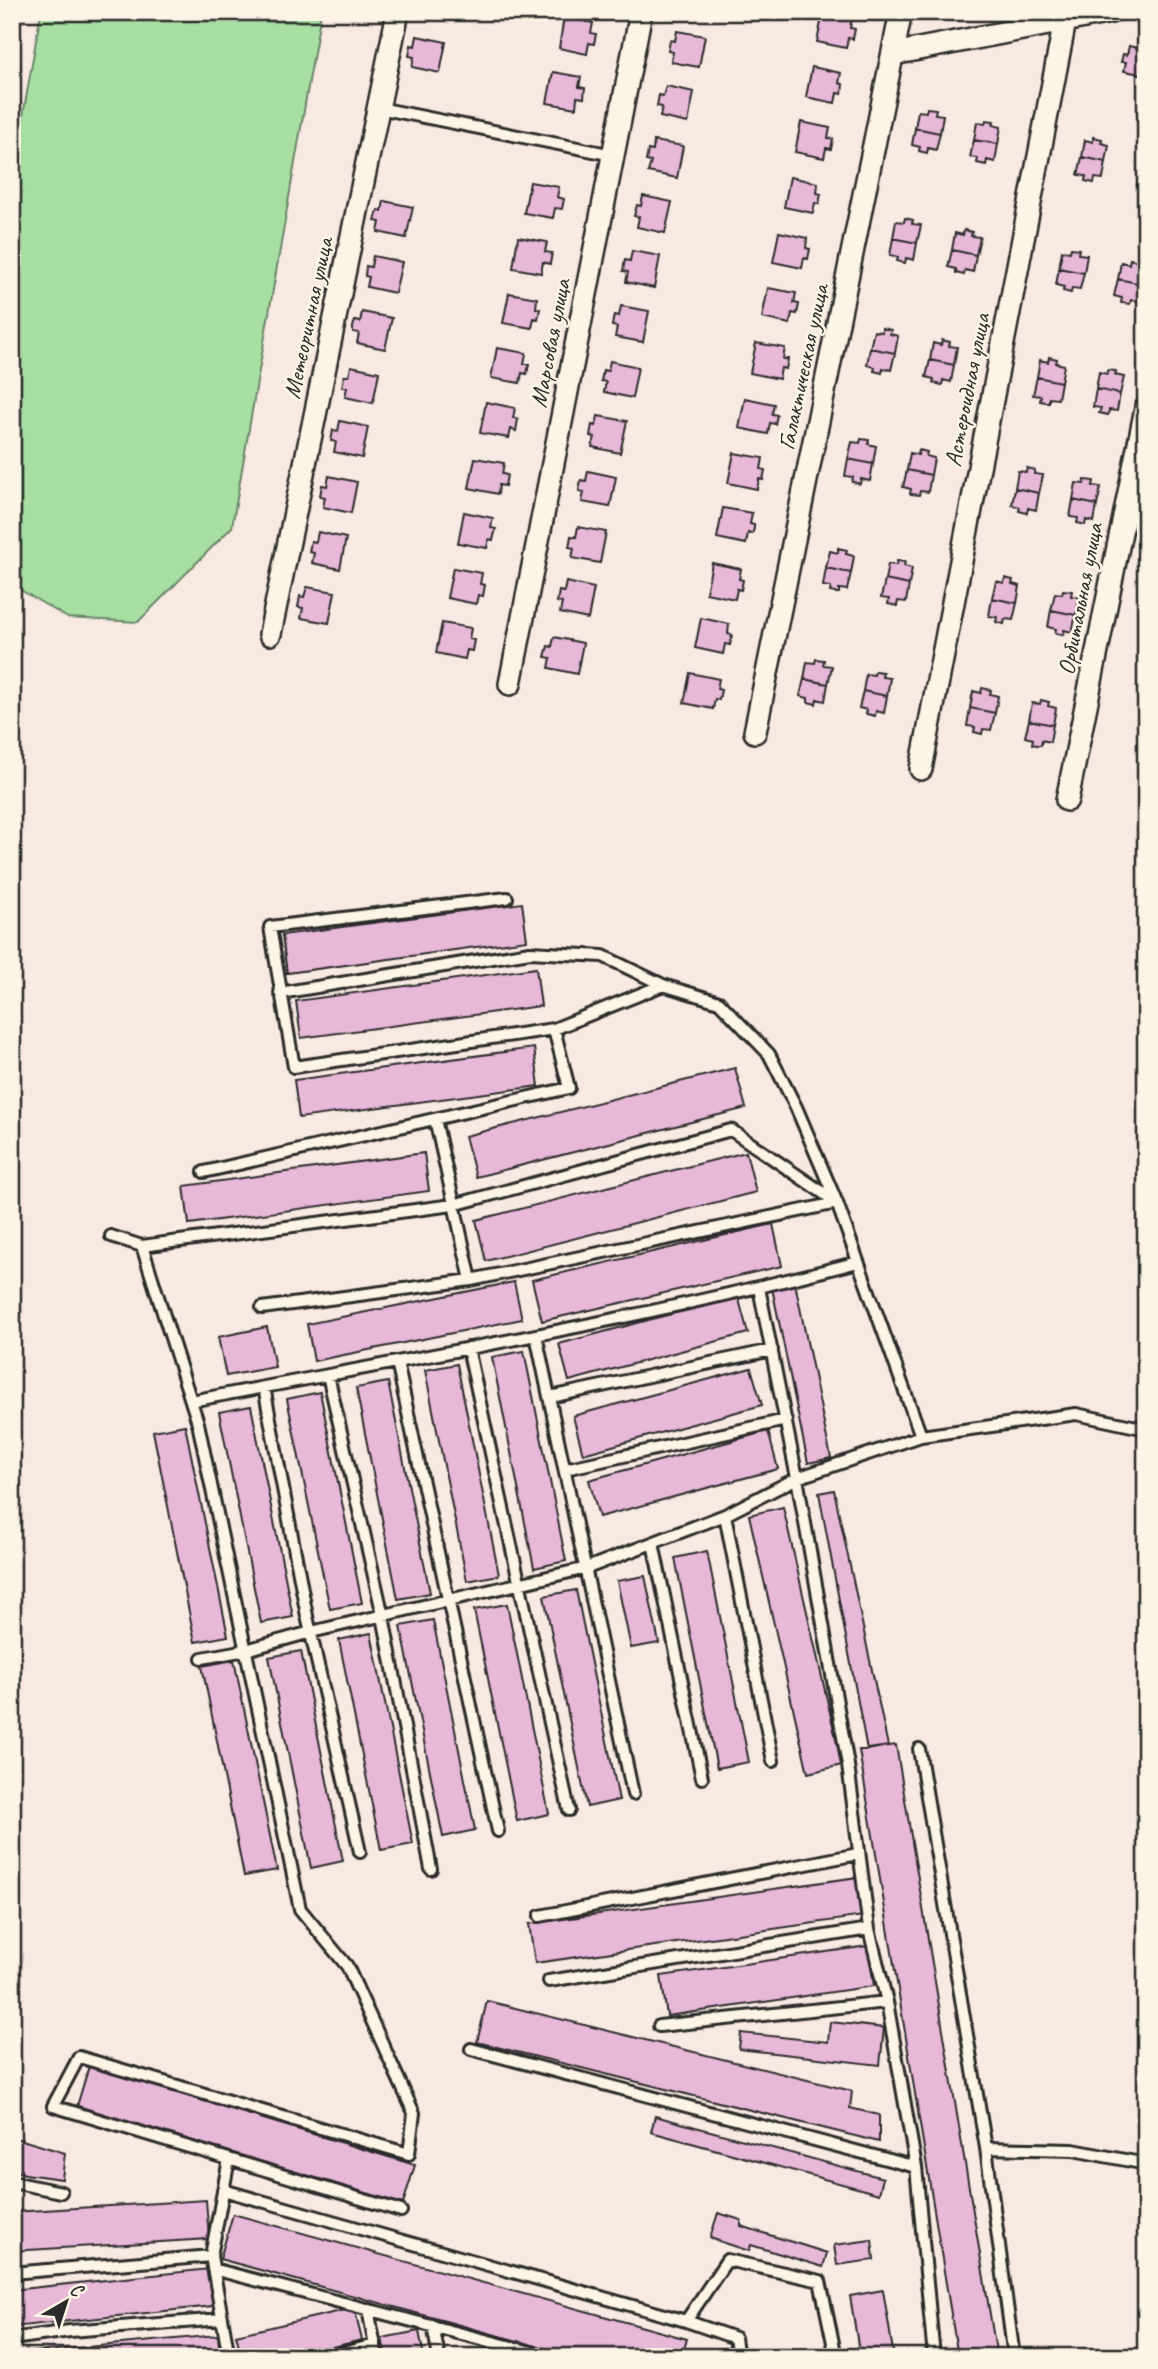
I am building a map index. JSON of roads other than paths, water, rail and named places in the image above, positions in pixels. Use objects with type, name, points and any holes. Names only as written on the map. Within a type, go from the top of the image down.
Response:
[{"type":"street","name":"Метеоритная улица","points":[[270,634],[398,12]]},
{"type":"street","name":"Марсовая улица","points":[[510,684],[641,12]]},
{"type":"street","name":"Галактическая улица","points":[[755,732],[901,12]]},
{"type":"street","points":[[893,54],[1111,12]]},
{"type":"street","name":"Астероидная улица","points":[[921,769],[1065,21]]},
{"type":"street","name":"Орбитальная улица","points":[[1067,800],[1146,408]]},
{"type":"lane","points":[[379,108],[613,155]]},
{"type":"lane","points":[[507,898],[270,927],[295,1067],[554,1029],[663,985]]},
{"type":"lane","points":[[280,993],[530,952],[603,956],[663,985],[719,1002],[769,1054],[796,1107],[837,1203],[921,1436]]},
{"type":"lane","points":[[204,1172],[569,1088],[554,1029]]},
{"type":"lane","points":[[435,1119],[471,1280]]},
{"type":"lane","points":[[111,1236],[142,1246],[453,1205],[731,1130],[837,1203]]},
{"type":"lane","points":[[262,1308],[471,1280],[837,1203]]},
{"type":"lane","points":[[142,1246],[198,1423],[300,1909],[347,1966],[414,2113],[410,2154],[79,2057],[53,2106],[401,2211]]},
{"type":"lane","points":[[191,1401],[536,1335],[759,1288],[858,1262]]},
{"type":"lane","points":[[759,1288],[797,1478],[848,1765],[869,1929],[887,2001],[916,2168],[934,2357]]},
{"type":"lane","points":[[536,1335],[633,1794]]},
{"type":"lane","points":[[468,1348],[569,1810]]},
{"type":"lane","points":[[550,1397],[772,1350]]},
{"type":"lane","points":[[397,1362],[498,1831]]},
{"type":"lane","points":[[328,1375],[383,1616],[431,1868]]},
{"type":"lane","points":[[264,1387],[311,1632],[360,1852]]},
{"type":"lane","points":[[202,1658],[246,1650],[311,1632],[587,1568],[725,1515],[797,1478],[921,1436],[1076,1414],[1146,1429]]},
{"type":"lane","points":[[565,1469],[786,1420]]},
{"type":"lane","points":[[725,1515],[773,1761]]},
{"type":"lane","points":[[653,1543],[702,1778]]},
{"type":"lane","points":[[919,1749],[986,2148],[1014,2357]]},
{"type":"lane","points":[[540,1916],[858,1854]]},
{"type":"lane","points":[[549,1981],[869,1929]]},
{"type":"lane","points":[[659,2026],[887,2001]]},
{"type":"lane","points":[[471,2049],[916,2168]]},
{"type":"lane","points":[[986,2148],[1073,2150],[1146,2164]]},
{"type":"lane","points":[[229,2160],[211,2256],[229,2357]]},
{"type":"lane","points":[[12,2182],[61,2192]]},
{"type":"lane","points":[[223,2190],[686,2321],[735,2338],[738,2357]]},
{"type":"lane","points":[[12,2273],[211,2256]]},
{"type":"lane","points":[[686,2321],[727,2260],[820,2281],[836,2357]]},
{"type":"lane","points":[[213,2269],[433,2326],[519,2353],[550,2357]]},
{"type":"lane","points":[[368,2309],[377,2357]]},
{"type":"lane","points":[[12,2339],[70,2331],[222,2319]]},
{"type":"lane","points":[[433,2326],[439,2357]]},
{"type":"lane","points":[[327,2357],[375,2345]]}]
